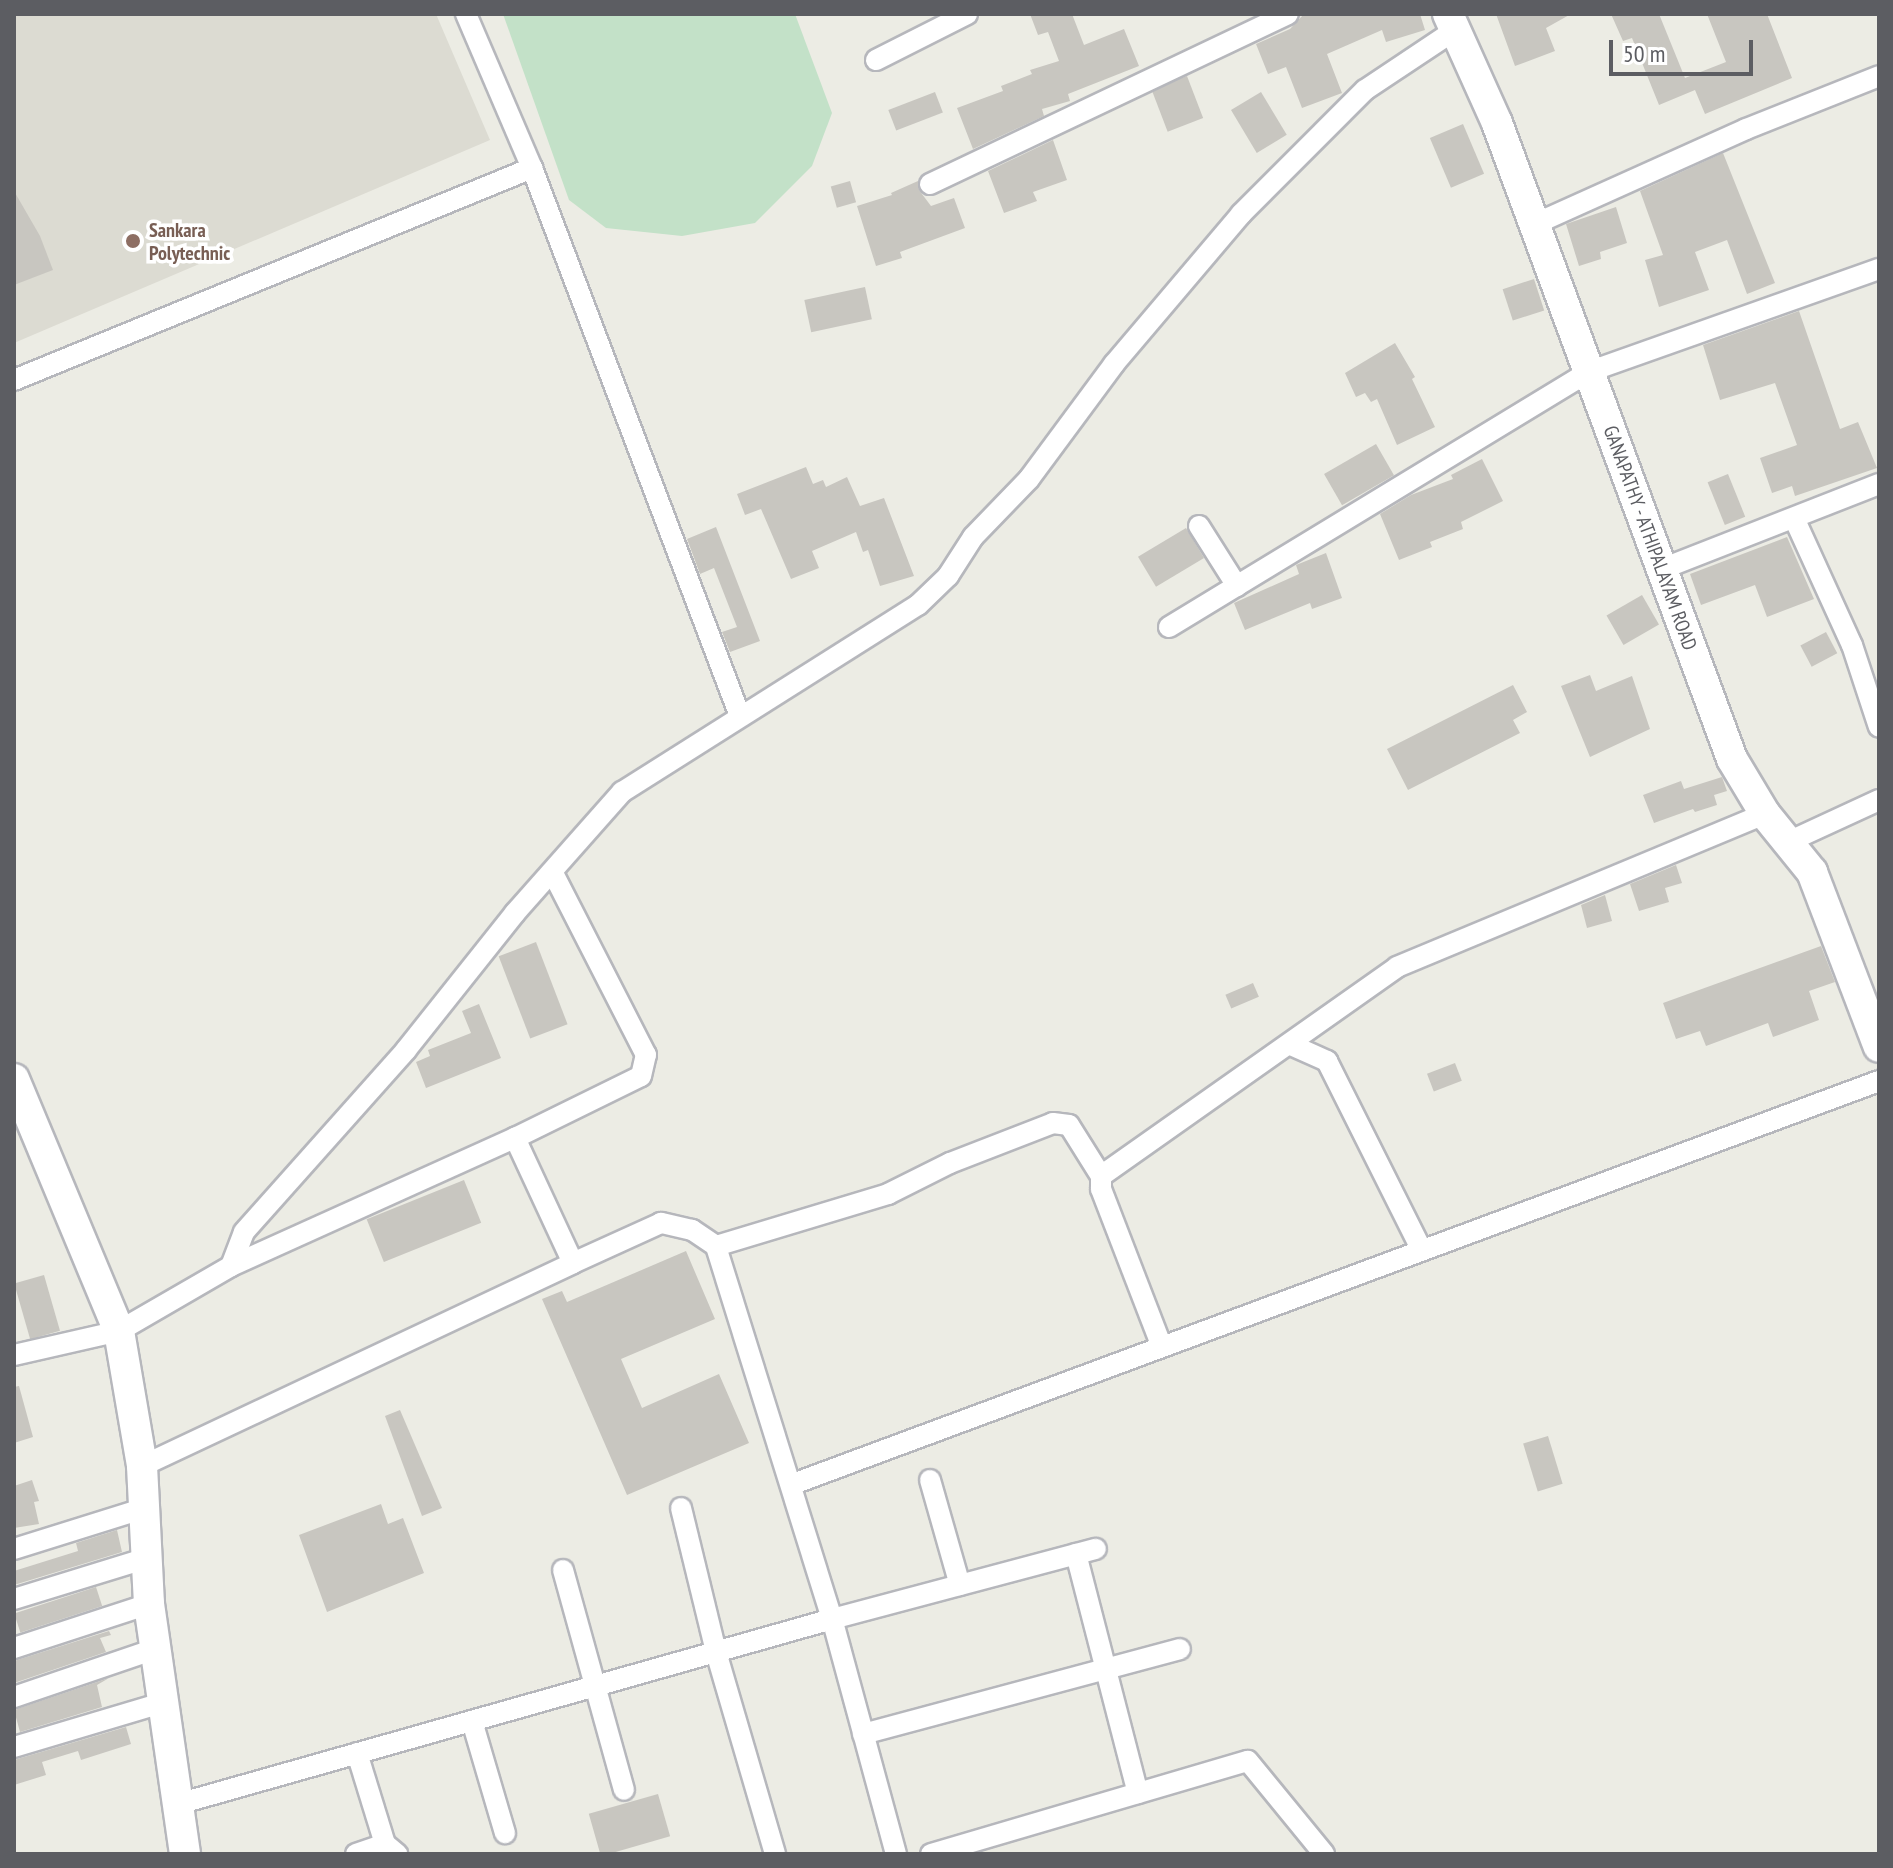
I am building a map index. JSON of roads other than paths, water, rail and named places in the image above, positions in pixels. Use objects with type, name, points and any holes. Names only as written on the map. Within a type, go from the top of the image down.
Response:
[{"type":"main road","name":"GANAPATHY - ATHIPALAYAM ROAD","points":[[1451,22],[1497,123],[1732,759],[1765,814],[1812,872],[1878,1043]]},
{"type":"main road","points":[[14,1079],[119,1331],[142,1466],[149,1604],[186,1852]]},
{"type":"street","points":[[466,14],[532,168],[740,716]]},
{"type":"street","points":[[876,60],[967,14]]},
{"type":"street","points":[[930,184],[1288,14]]},
{"type":"street","points":[[231,1266],[244,1232],[406,1050],[515,913],[622,792],[928,595],[948,576],[973,537],[1029,479],[1114,364],[1241,214],[1365,90],[1451,22]]},
{"type":"street","points":[[1535,224],[1746,129],[1879,76]]},
{"type":"street","points":[[14,380],[532,168]]},
{"type":"street","points":[[1169,627],[1588,372],[1879,269]]},
{"type":"street","points":[[1662,569],[1879,484]]},
{"type":"street","points":[[1794,518],[1852,645],[1879,727]]},
{"type":"street","points":[[1199,526],[1237,586]]},
{"type":"street","points":[[1788,842],[1879,800]]},
{"type":"street","points":[[1101,1176],[1397,967],[1765,814]]},
{"type":"street","points":[[14,1355],[119,1331],[231,1266],[515,1138],[641,1076],[646,1055],[553,873]]},
{"type":"street","points":[[1289,1044],[1327,1061],[1422,1251]]},
{"type":"street","points":[[793,1484],[1879,1081]]},
{"type":"street","points":[[716,1246],[888,1194],[950,1163],[1053,1123],[1069,1125],[1101,1176],[1101,1189],[1162,1347]]},
{"type":"street","points":[[515,1138],[573,1263]]},
{"type":"street","points":[[142,1466],[661,1223],[692,1230],[716,1246],[793,1484],[896,1854]]},
{"type":"street","points":[[930,1480],[960,1585]]},
{"type":"street","points":[[681,1508],[716,1652],[775,1854]]},
{"type":"street","points":[[14,1549],[142,1509]]},
{"type":"street","points":[[178,1804],[832,1619],[1096,1549]]},
{"type":"street","points":[[1076,1554],[1138,1793]]},
{"type":"street","points":[[14,1599],[147,1558]]},
{"type":"street","points":[[563,1570],[624,1790]]},
{"type":"street","points":[[14,1648],[149,1604]]},
{"type":"street","points":[[14,1697],[155,1649]]},
{"type":"street","points":[[863,1734],[1180,1649]]},
{"type":"street","points":[[14,1747],[162,1703]]},
{"type":"street","points":[[472,1721],[505,1833]]},
{"type":"street","points":[[356,1854],[391,1849],[357,1753]]},
{"type":"street","points":[[931,1854],[1248,1761],[1324,1854]]},
{"type":"place","name":"Sankara Polytechnic","points":[[133,241]]}]
